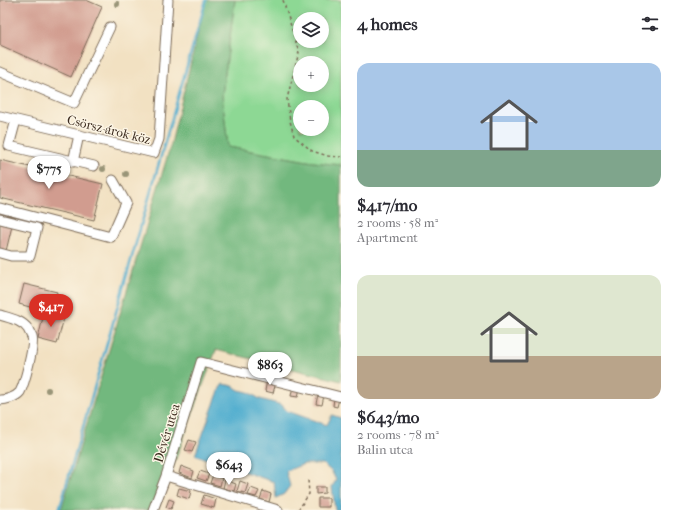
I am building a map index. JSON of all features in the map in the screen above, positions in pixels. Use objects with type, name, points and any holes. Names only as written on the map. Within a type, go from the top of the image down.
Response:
[{"type":"street","name":"Csörsz-árok köz","points":[[0,116],[154,153],[159,139],[168,0]]},
{"type":"street","points":[[0,72],[74,103],[110,28]]},
{"type":"street","points":[[16,120],[4,145],[94,166]]},
{"type":"street","points":[[73,162],[79,135]]},
{"type":"street","points":[[0,208],[111,237],[126,203],[114,180]]},
{"type":"street","points":[[0,219],[37,228],[30,256],[11,256],[0,253]]},
{"type":"street","points":[[0,315],[21,322],[33,338],[32,348],[19,393],[8,399],[0,400]]},
{"type":"street","name":"Dévér utca","points":[[153,510],[166,476],[201,362],[341,397]]},
{"type":"street","points":[[166,476],[278,510]]},
{"type":"path","points":[[283,0],[299,52],[287,99],[294,136],[312,151],[328,156],[341,157]]},
{"type":"path","points":[[298,510],[309,494],[308,480]]},
{"type":"green space","points":[[206,0],[235,0],[222,95],[228,147],[313,162],[341,165],[341,381],[216,350],[157,510],[61,510],[171,144]]},
{"type":"green space","points":[[235,0],[341,0],[341,165],[313,162],[228,147],[222,95]]},
{"type":"water","points":[[223,384],[248,392],[260,399],[282,405],[287,411],[327,425],[332,415],[341,418],[341,510],[335,510],[332,487],[336,480],[332,472],[323,464],[304,464],[286,471],[290,486],[284,494],[276,498],[274,482],[195,455],[220,388]]},
{"type":"building","points":[[0,0],[86,0],[102,7],[71,77],[0,45]]},
{"type":"building","points":[[0,160],[103,184],[94,220],[0,198]]},
{"type":"building","points":[[0,223],[12,226],[6,251],[0,250]]},
{"type":"building","points":[[24,284],[57,292],[52,313],[19,304]]},
{"type":"building","points":[[44,313],[64,318],[57,344],[38,339]]},
{"type":"building","points":[[267,380],[276,382],[273,393],[265,391]]},
{"type":"building","points":[[293,386],[300,388],[298,397],[291,396]]},
{"type":"building","points":[[318,394],[324,395],[322,405],[316,404]]},
{"type":"building","points":[[334,398],[339,399],[337,407],[333,406]]},
{"type":"building","points":[[189,440],[196,442],[192,452],[185,450]]},
{"type":"building","points":[[181,466],[194,471],[192,478],[179,473]]},
{"type":"building","points":[[200,471],[209,474],[206,481],[197,478]]},
{"type":"building","points":[[213,475],[222,478],[220,486],[210,483]]},
{"type":"building","points":[[225,480],[236,484],[234,491],[223,488]]},
{"type":"building","points":[[240,481],[248,484],[245,493],[237,491]]},
{"type":"building","points":[[316,487],[325,487],[325,493],[316,494]]},
{"type":"building","points":[[179,488],[191,491],[189,499],[177,495]]},
{"type":"building","points":[[251,488],[259,491],[256,497],[248,495]]},
{"type":"building","points":[[263,491],[271,494],[269,502],[260,499]]},
{"type":"building","points":[[204,495],[216,499],[214,508],[201,504]]},
{"type":"building","points":[[318,498],[329,498],[329,507],[318,507]]},
{"type":"building","points":[[169,499],[174,501],[171,509],[166,507]]},
{"type":"waterway","points":[[59,510],[206,0]]}]
